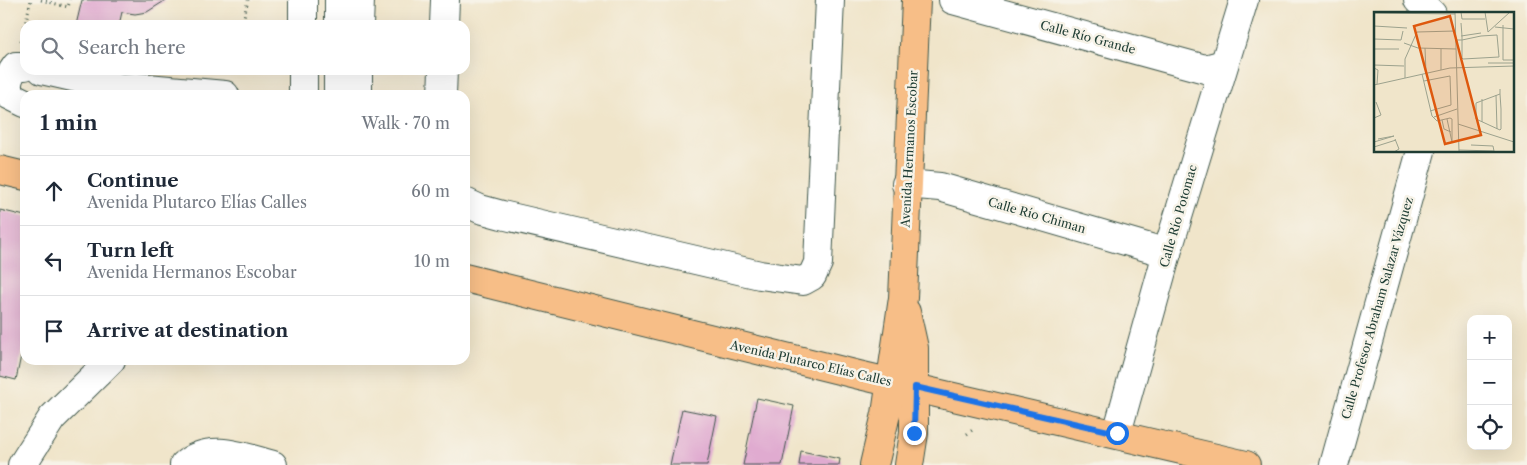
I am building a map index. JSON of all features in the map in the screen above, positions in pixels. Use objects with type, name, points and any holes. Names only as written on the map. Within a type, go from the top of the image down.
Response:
[{"type":"main road","name":"Avenida Hermanos Escobar","points":[[874,465],[903,385],[914,348],[903,298],[906,184],[916,0]]},
{"type":"main road","points":[[0,170],[20,175]]},
{"type":"main road","name":"Avenida Plutarco Elías Calles","points":[[470,279],[903,385],[1117,433],[1217,462],[1246,465]]},
{"type":"main road","name":"Avenida Hermanos Escobar","points":[[903,385],[914,433],[909,465]]},
{"type":"street","points":[[303,0],[303,20]]},
{"type":"street","points":[[339,0],[339,20]]},
{"type":"street","points":[[360,0],[360,20]]},
{"type":"street","points":[[444,20],[445,0]]},
{"type":"street","points":[[470,204],[502,215],[760,275],[802,281],[812,276],[818,263],[830,0]]},
{"type":"street","name":"Calle Río Grande","points":[[952,0],[1205,69],[1224,64]]},
{"type":"street","name":"Calle Río Potomac","points":[[1117,433],[1167,253],[1244,0]]},
{"type":"street","points":[[1418,0],[1430,12]]},
{"type":"street","points":[[20,70],[11,73],[7,86],[9,95],[20,100]]},
{"type":"street","points":[[62,75],[112,87],[138,84],[185,90]]},
{"type":"street","points":[[303,75],[303,90]]},
{"type":"street","points":[[338,75],[338,90]]},
{"type":"street","points":[[358,75],[358,90]]},
{"type":"street","points":[[442,90],[443,75]]},
{"type":"street","name":"Calle Profesor Abraham Salazar Vázquez","points":[[1334,465],[1421,152]]},
{"type":"street","name":"Calle Río Chiman","points":[[906,184],[940,187],[1167,253]]},
{"type":"street","points":[[22,465],[52,418],[106,365]]},
{"type":"street","points":[[184,465],[201,454],[221,451],[273,465]]},
{"type":"path","points":[[31,20],[32,0]]},
{"type":"path","points":[[41,0],[68,7],[70,0]]},
{"type":"path","points":[[243,20],[248,0]]},
{"type":"building","points":[[82,0],[166,0],[147,12],[135,14],[122,12],[120,20],[77,20]]},
{"type":"building","points":[[0,210],[20,215],[20,360],[16,380],[0,376]]},
{"type":"building","points":[[757,398],[794,406],[782,465],[743,465]]},
{"type":"building","points":[[682,409],[717,416],[707,465],[670,465]]},
{"type":"building","points":[[801,451],[840,459],[839,465],[799,465]]},
{"type":"route","points":[[914,433],[915,387],[1117,433]]}]
